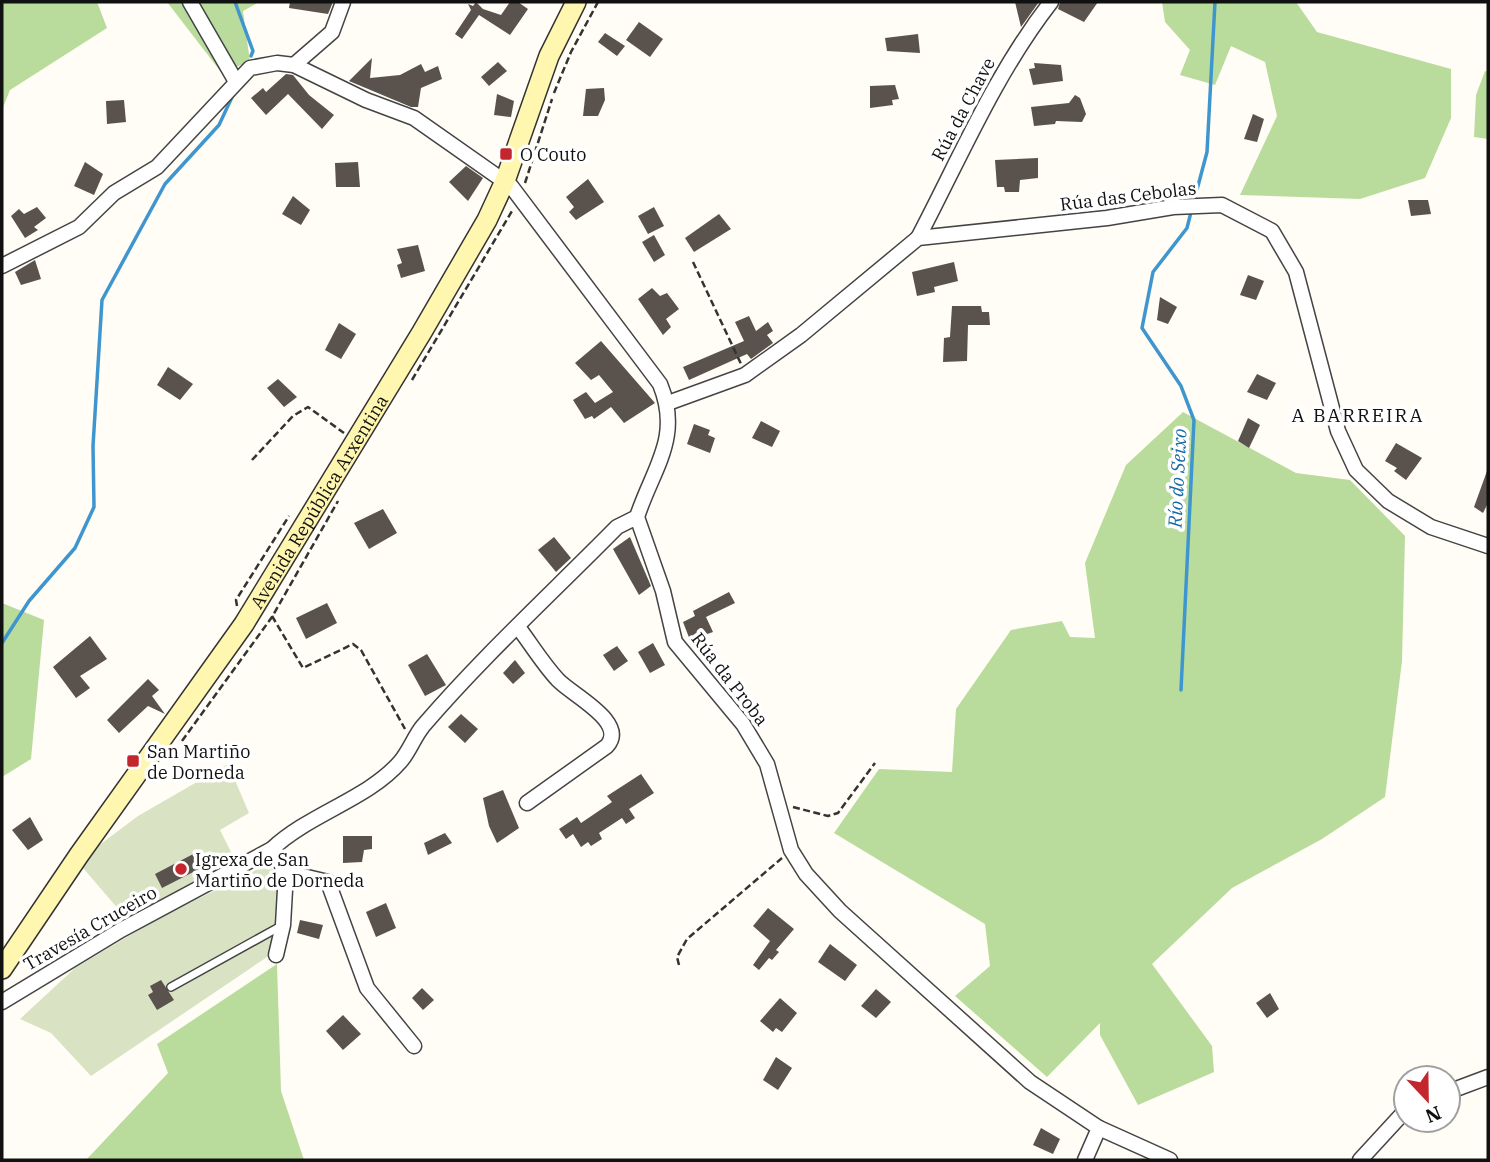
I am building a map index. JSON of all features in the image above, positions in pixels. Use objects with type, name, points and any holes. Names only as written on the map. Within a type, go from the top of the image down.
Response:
[{"type":"main road","name":"Avenida República Arxentina","points":[[2,969],[258,601],[487,220],[505,181],[549,56],[576,2]]},
{"type":"street","points":[[190,2],[235,80]]},
{"type":"street","points":[[294,65],[332,32],[344,2]]},
{"type":"street","name":"Rúa da Chave","points":[[918,239],[987,100],[1028,32],[1051,2]]},
{"type":"street","points":[[2,266],[79,227],[114,193],[158,167],[235,80],[250,68],[276,63],[294,65],[366,100],[414,118],[505,181],[520,198],[660,384],[668,403],[667,440],[637,517]]},
{"type":"street","name":"Rúa das Cebolas","points":[[918,239],[1107,218],[1173,207],[1222,205],[1272,231],[1296,271],[1338,431],[1356,470],[1388,501],[1432,527],[1488,546]]},
{"type":"street","points":[[668,403],[745,375],[801,335],[918,239]]},
{"type":"street","name":"Travesía Cruceiro","points":[[2,1002],[121,930],[272,849],[291,831],[363,790],[400,763],[415,739],[519,627],[617,527],[637,517]]},
{"type":"street","name":"Rúa da Proba","points":[[637,517],[663,591],[676,642],[743,724],[767,764],[790,850],[840,911],[1030,1082],[1099,1128],[1170,1160]]},
{"type":"street","points":[[519,627],[558,680],[594,707],[612,730],[612,740],[607,746],[527,803]]},
{"type":"street","points":[[272,849],[286,872],[283,925],[276,955]]},
{"type":"street","points":[[286,872],[328,882],[367,988],[414,1046]]},
{"type":"street","points":[[1462,1087],[1488,1077]]},
{"type":"street","points":[[1360,1160],[1392,1125]]},
{"type":"street","points":[[1085,1160],[1099,1128]]},
{"type":"lane","points":[[172,987],[283,925]]},
{"type":"path","points":[[406,384],[417,377],[520,198],[553,96],[571,52],[598,2]]},
{"type":"path","points":[[693,262],[745,375]]},
{"type":"path","points":[[251,460],[293,416],[308,407],[356,440]]},
{"type":"path","points":[[237,613],[236,600],[289,516]]},
{"type":"path","points":[[258,601],[266,607],[303,668],[353,644],[361,650],[400,724],[415,739]]},
{"type":"path","points":[[778,804],[828,816],[838,813],[875,763]]},
{"type":"path","points":[[679,965],[677,957],[687,939],[790,850]]},
{"type":"green space","points":[[2,2],[97,2],[107,28],[10,90],[2,110]]},
{"type":"green space","points":[[167,2],[259,2],[243,11],[250,62],[221,72]]},
{"type":"green space","points":[[1162,2],[1296,2],[1317,32],[1451,69],[1451,118],[1425,178],[1360,199],[1240,195],[1277,116],[1265,62],[1231,46],[1215,85],[1180,75],[1190,50],[1165,22]]},
{"type":"green space","points":[[1485,71],[1488,72],[1488,139],[1474,137],[1476,95]]},
{"type":"green space","points":[[1183,412],[1296,473],[1350,480],[1405,536],[1402,661],[1385,797],[1322,839],[1232,888],[1152,964],[1212,1046],[1214,1072],[1138,1105],[1100,1035],[1100,1023],[1047,1077],[955,996],[990,966],[985,924],[834,833],[879,769],[952,772],[956,709],[1011,630],[1062,621],[1070,637],[1095,638],[1085,563],[1126,465]]},
{"type":"green space","points":[[2,603],[44,620],[31,759],[2,777]]},
{"type":"green space","points":[[228,764],[249,813],[220,830],[237,864],[126,918],[83,868],[94,849],[138,816]]},
{"type":"green space","points":[[268,864],[279,876],[273,953],[91,1076],[51,1033],[20,1019],[75,968],[159,918]]},
{"type":"green space","points":[[277,964],[281,1091],[304,1160],[86,1160],[168,1073],[157,1044]]},
{"type":"building","points":[[290,2],[333,2],[328,14],[289,8]]},
{"type":"building","points":[[476,2],[483,9],[501,15],[510,2],[518,2],[528,9],[510,35],[479,15],[462,39],[455,34],[471,10],[468,4],[473,6]]},
{"type":"building","points":[[1015,2],[1039,2],[1021,27]]},
{"type":"building","points":[[1060,2],[1098,2],[1084,22],[1058,9]]},
{"type":"building","points":[[639,22],[663,39],[650,57],[626,40]]},
{"type":"building","points":[[605,33],[625,46],[617,56],[598,42]]},
{"type":"building","points":[[918,34],[920,53],[887,51],[885,38]]},
{"type":"building","points":[[372,58],[370,78],[400,75],[421,64],[425,72],[438,66],[442,79],[421,88],[418,107],[411,107],[349,81]]},
{"type":"building","points":[[498,62],[507,71],[489,86],[481,77]]},
{"type":"building","points":[[1034,63],[1061,65],[1063,81],[1033,85],[1029,69],[1035,68]]},
{"type":"building","points":[[286,74],[293,75],[309,95],[334,115],[322,129],[288,94],[266,115],[251,98],[263,88],[266,92]]},
{"type":"building","points":[[895,85],[899,99],[892,100],[893,105],[870,108],[870,86]]},
{"type":"building","points":[[604,88],[605,100],[598,116],[583,116],[586,89]]},
{"type":"building","points":[[497,94],[514,101],[511,117],[494,115]]},
{"type":"building","points":[[1075,95],[1080,98],[1086,114],[1082,122],[1056,121],[1055,124],[1034,126],[1031,107],[1069,103]]},
{"type":"building","points":[[124,100],[126,122],[107,124],[106,101]]},
{"type":"building","points":[[1253,114],[1264,119],[1257,142],[1244,139]]},
{"type":"building","points":[[1038,158],[1038,178],[1020,180],[1019,192],[1005,192],[1004,187],[997,187],[995,160]]},
{"type":"building","points":[[85,162],[103,174],[94,195],[74,186]]},
{"type":"building","points":[[358,162],[360,187],[336,187],[335,163]]},
{"type":"building","points":[[466,166],[483,178],[468,201],[449,182]]},
{"type":"building","points":[[588,179],[604,202],[576,220],[569,212],[574,207],[566,197]]},
{"type":"building","points":[[293,196],[310,210],[301,225],[282,214]]},
{"type":"building","points":[[1408,200],[1428,200],[1431,214],[1411,216]]},
{"type":"building","points":[[37,207],[46,218],[34,227],[38,230],[25,238],[11,216],[19,209],[24,214]]},
{"type":"building","points":[[654,207],[664,226],[648,234],[638,216]]},
{"type":"building","points":[[719,214],[731,229],[694,252],[685,238]]},
{"type":"building","points":[[654,235],[665,255],[654,262],[642,242]]},
{"type":"building","points":[[418,245],[425,271],[401,278],[397,265],[402,263],[397,249]]},
{"type":"building","points":[[35,260],[41,279],[21,285],[15,272]]},
{"type":"building","points":[[954,262],[958,281],[934,287],[935,292],[917,296],[912,272]]},
{"type":"building","points":[[1248,275],[1264,281],[1256,300],[1240,295]]},
{"type":"building","points":[[652,288],[660,296],[667,293],[679,309],[666,319],[671,327],[663,335],[638,299]]},
{"type":"building","points":[[1160,297],[1177,307],[1168,324],[1157,320]]},
{"type":"building","points":[[952,306],[981,306],[982,312],[989,312],[990,325],[968,325],[967,361],[943,362],[944,338],[950,337]]},
{"type":"building","points":[[749,316],[756,331],[768,322],[773,331],[767,335],[773,343],[751,359],[747,354],[689,380],[683,367],[744,341],[735,322]]},
{"type":"building","points":[[339,323],[356,334],[341,359],[325,350]]},
{"type":"building","points":[[601,341],[655,403],[624,423],[611,407],[594,419],[592,416],[585,419],[573,400],[586,392],[595,403],[613,392],[599,375],[591,380],[575,363]]},
{"type":"building","points":[[168,367],[193,384],[180,400],[157,385]]},
{"type":"building","points":[[1257,374],[1276,383],[1267,400],[1247,392]]},
{"type":"building","points":[[278,379],[297,397],[284,407],[267,388]]},
{"type":"building","points":[[1248,418],[1260,425],[1249,448],[1238,441]]},
{"type":"building","points":[[761,421],[780,431],[772,447],[752,438]]},
{"type":"building","points":[[694,424],[710,430],[708,435],[715,438],[710,453],[687,444]]},
{"type":"building","points":[[1396,443],[1422,458],[1406,480],[1394,471],[1397,468],[1385,461]]},
{"type":"building","points":[[1487,471],[1488,503],[1483,513],[1474,507]]},
{"type":"building","points":[[383,509],[397,533],[369,549],[354,523]]},
{"type":"building","points":[[554,537],[571,558],[556,572],[538,550]]},
{"type":"building","points":[[630,537],[651,586],[639,595],[613,549]]},
{"type":"building","points":[[729,592],[735,603],[706,617],[713,632],[690,640],[683,622],[695,616],[693,611]]},
{"type":"building","points":[[327,603],[337,623],[306,639],[296,618]]},
{"type":"building","points":[[90,636],[107,659],[80,676],[90,688],[76,698],[53,667]]},
{"type":"building","points":[[653,643],[665,665],[650,673],[638,652]]},
{"type":"building","points":[[617,646],[628,661],[614,671],[603,655]]},
{"type":"building","points":[[427,654],[446,685],[425,696],[408,665]]},
{"type":"building","points":[[515,660],[525,673],[513,684],[503,673]]},
{"type":"building","points":[[148,679],[159,690],[152,696],[165,714],[148,706],[119,733],[107,720]]},
{"type":"building","points":[[461,714],[478,729],[465,743],[448,727]]},
{"type":"building","points":[[641,774],[654,793],[629,809],[635,818],[626,824],[622,818],[599,833],[602,839],[591,846],[588,842],[581,847],[573,834],[566,839],[559,829],[577,817],[581,823],[612,802],[607,796]]},
{"type":"building","points":[[503,790],[519,828],[497,843],[489,826],[483,798]]},
{"type":"building","points":[[30,817],[43,840],[28,850],[12,830]]},
{"type":"building","points":[[445,833],[452,843],[428,855],[424,843]]},
{"type":"building","points":[[343,836],[372,836],[372,849],[364,850],[362,862],[343,863]]},
{"type":"building","name":"Igrexa de San Martiño de Dorneda","points":[[199,851],[207,865],[162,888],[155,874]]},
{"type":"building","points":[[386,903],[396,928],[376,937],[366,912]]},
{"type":"building","points":[[768,908],[794,929],[776,950],[779,952],[772,960],[769,958],[759,970],[753,965],[770,941],[753,926]]},
{"type":"building","points":[[300,920],[323,925],[319,939],[297,933]]},
{"type":"building","points":[[830,944],[857,965],[845,981],[818,962]]},
{"type":"building","points":[[161,980],[174,1000],[157,1010],[148,995],[153,992],[150,986]]},
{"type":"building","points":[[422,988],[434,1000],[423,1010],[412,998]]},
{"type":"building","points":[[876,989],[891,1002],[876,1018],[861,1006]]},
{"type":"building","points":[[1270,993],[1279,1009],[1267,1018],[1256,1003]]},
{"type":"building","points":[[780,998],[797,1013],[782,1032],[776,1028],[773,1032],[760,1021]]},
{"type":"building","points":[[343,1015],[361,1034],[343,1050],[326,1031]]},
{"type":"building","points":[[776,1057],[792,1068],[778,1090],[763,1080]]},
{"type":"building","points":[[1041,1128],[1060,1139],[1053,1154],[1033,1145]]},
{"type":"waterway","points":[[235,2],[253,51],[251,56]]},
{"type":"waterway","name":"Río do Seixo","points":[[1194,201],[1207,152],[1215,2]]},
{"type":"waterway","points":[[2,643],[29,601],[75,548],[94,507],[93,446],[102,300],[165,184],[219,125],[233,95]]},
{"type":"waterway","name":"Río do Seixo","points":[[1181,690],[1194,420],[1181,386],[1142,328],[1153,272],[1187,228],[1191,212]]},
{"type":"place","name":"O Couto","points":[[506,154]]},
{"type":"place","name":"San Martiño de Dorneda","points":[[133,761]]},
{"type":"place","name":"Igrexa de San Martiño de Dorneda","points":[[181,869]]},
{"type":"district","name":"A BARREIRA","points":[[1358,415]]}]
